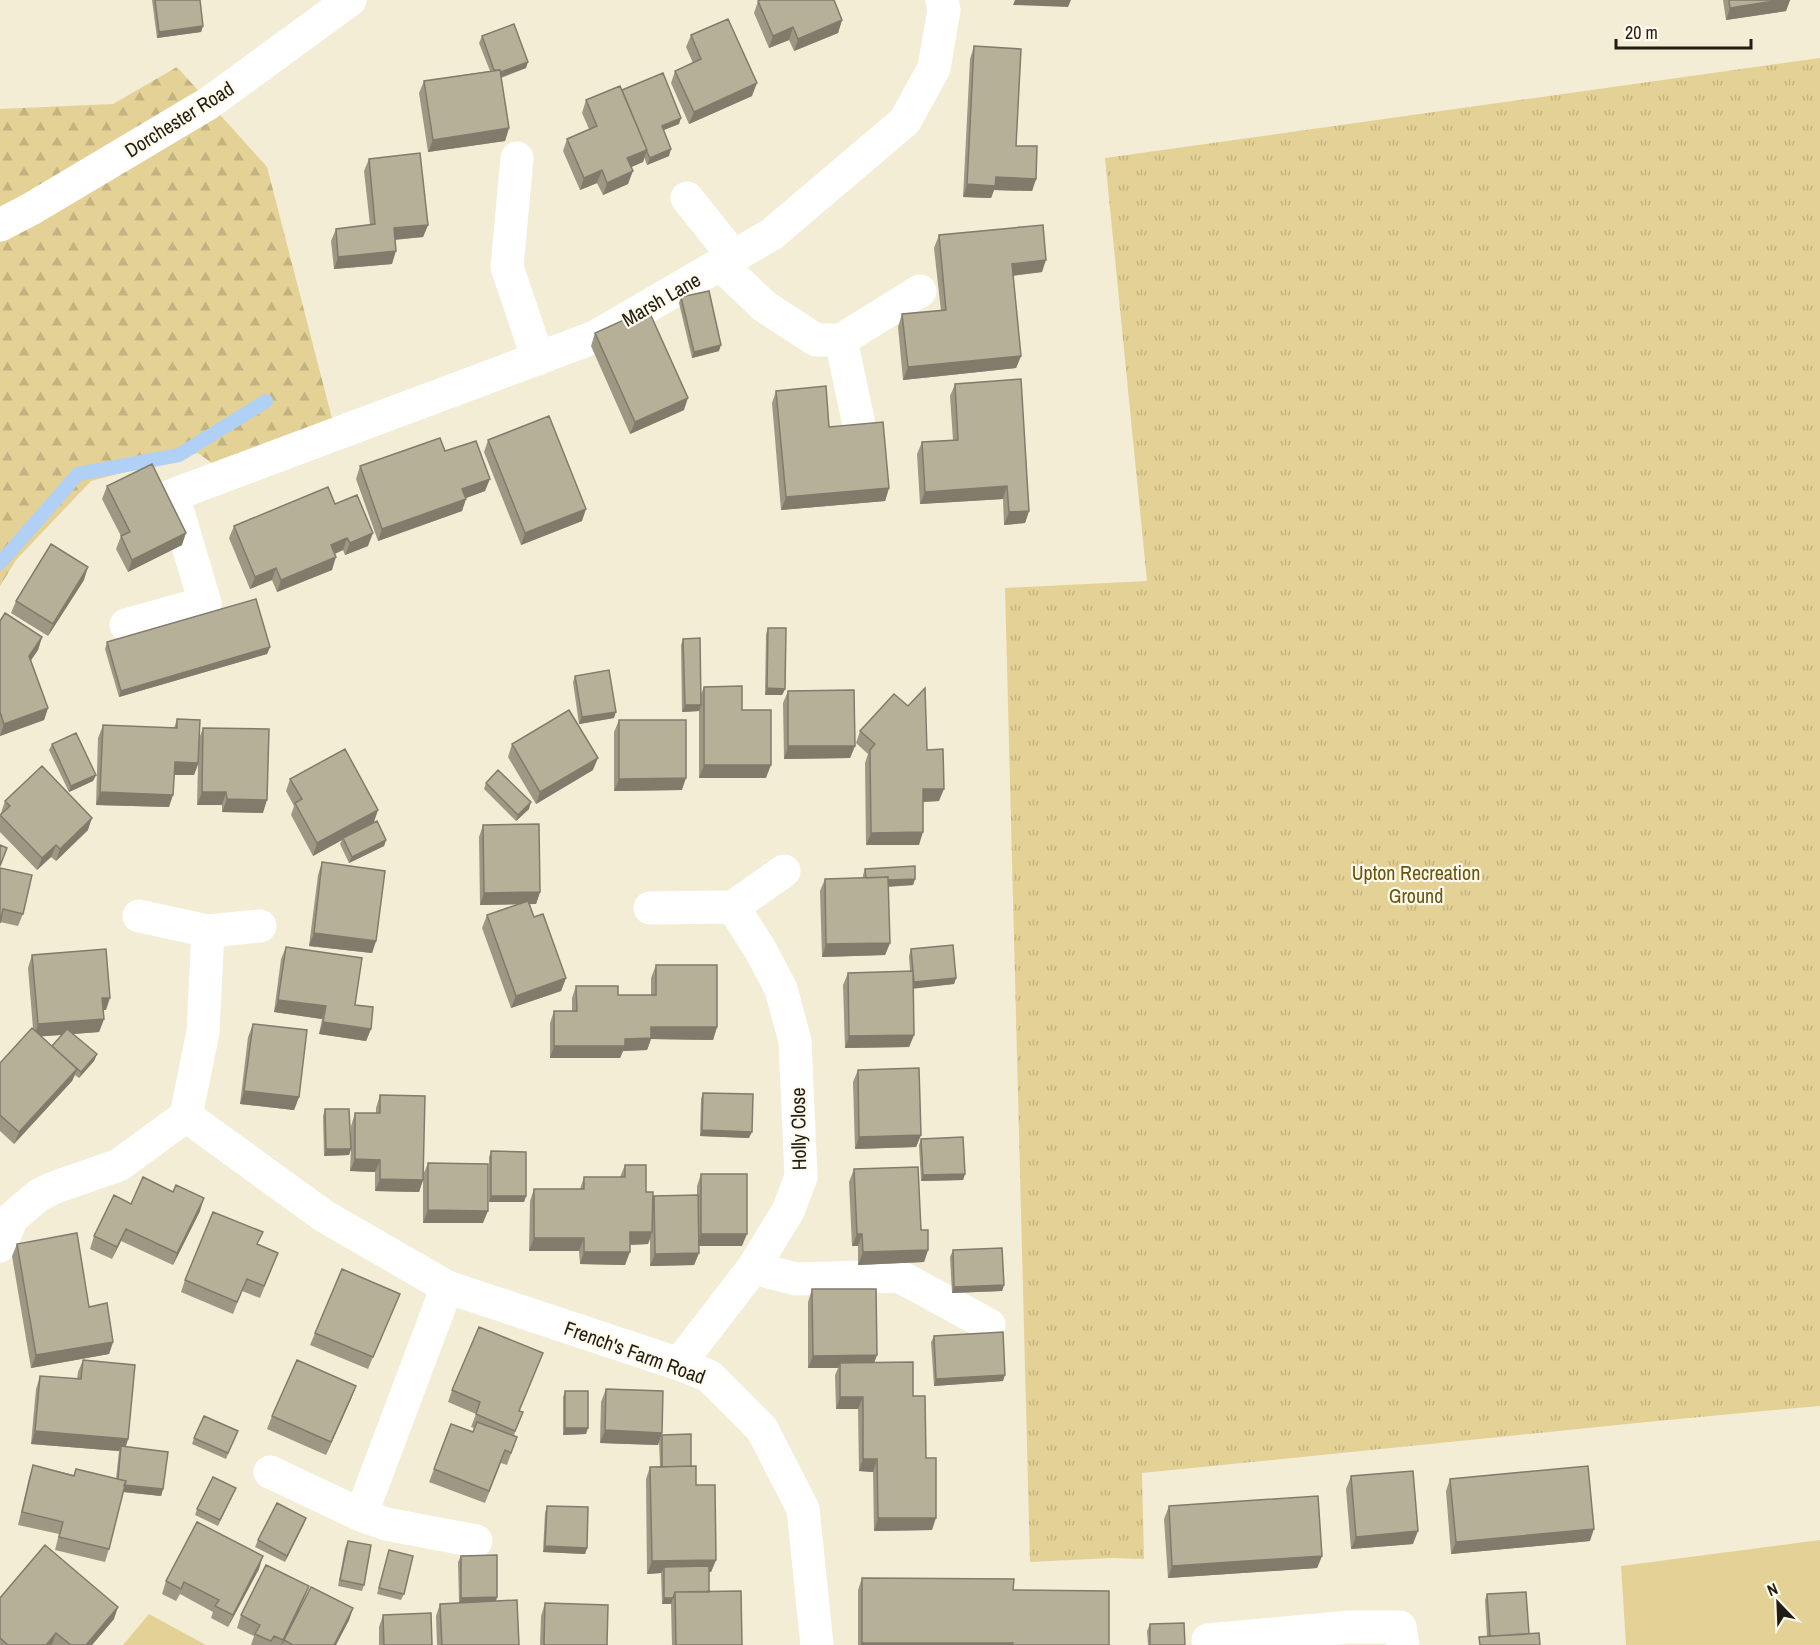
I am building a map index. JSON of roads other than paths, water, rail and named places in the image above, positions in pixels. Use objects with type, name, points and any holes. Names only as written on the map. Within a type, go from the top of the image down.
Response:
[{"type":"street","name":"Dorchester Road","points":[[0,225],[31,209],[209,103],[350,0]]},
{"type":"street","name":"Marsh Lane","points":[[126,625],[205,603],[173,495],[595,338],[772,234],[905,121],[934,68],[944,10],[942,0]]},
{"type":"street","points":[[517,158],[507,267],[538,359]]},
{"type":"street","points":[[687,198],[727,261],[764,306],[816,340],[842,340],[920,291]]},
{"type":"street","points":[[842,340],[858,420]]},
{"type":"street","points":[[650,908],[733,907],[784,871]]},
{"type":"street","name":"Holly Close","points":[[679,1364],[753,1268],[788,1211],[801,1177],[795,1041],[781,990],[760,950],[733,907]]},
{"type":"street","points":[[139,916],[208,931],[260,926]]},
{"type":"street","points":[[0,1246],[12,1218],[39,1195],[119,1165],[186,1116],[203,1032],[208,931]]},
{"type":"street","name":"French's Farm Road","points":[[186,1116],[324,1216],[447,1287],[709,1376],[762,1429],[803,1509],[817,1645]]},
{"type":"street","points":[[753,1268],[796,1279],[899,1276],[989,1325]]},
{"type":"street","points":[[361,1515],[447,1287]]},
{"type":"street","points":[[270,1472],[361,1515],[386,1524],[476,1541]]},
{"type":"street","points":[[1209,1645],[1208,1640],[1350,1628],[1401,1636]]},
{"type":"waterway","points":[[0,563],[78,474],[179,455],[266,401]]},
{"type":"park label","name":"Upton Recreation Ground","points":[[1416,884]]}]
